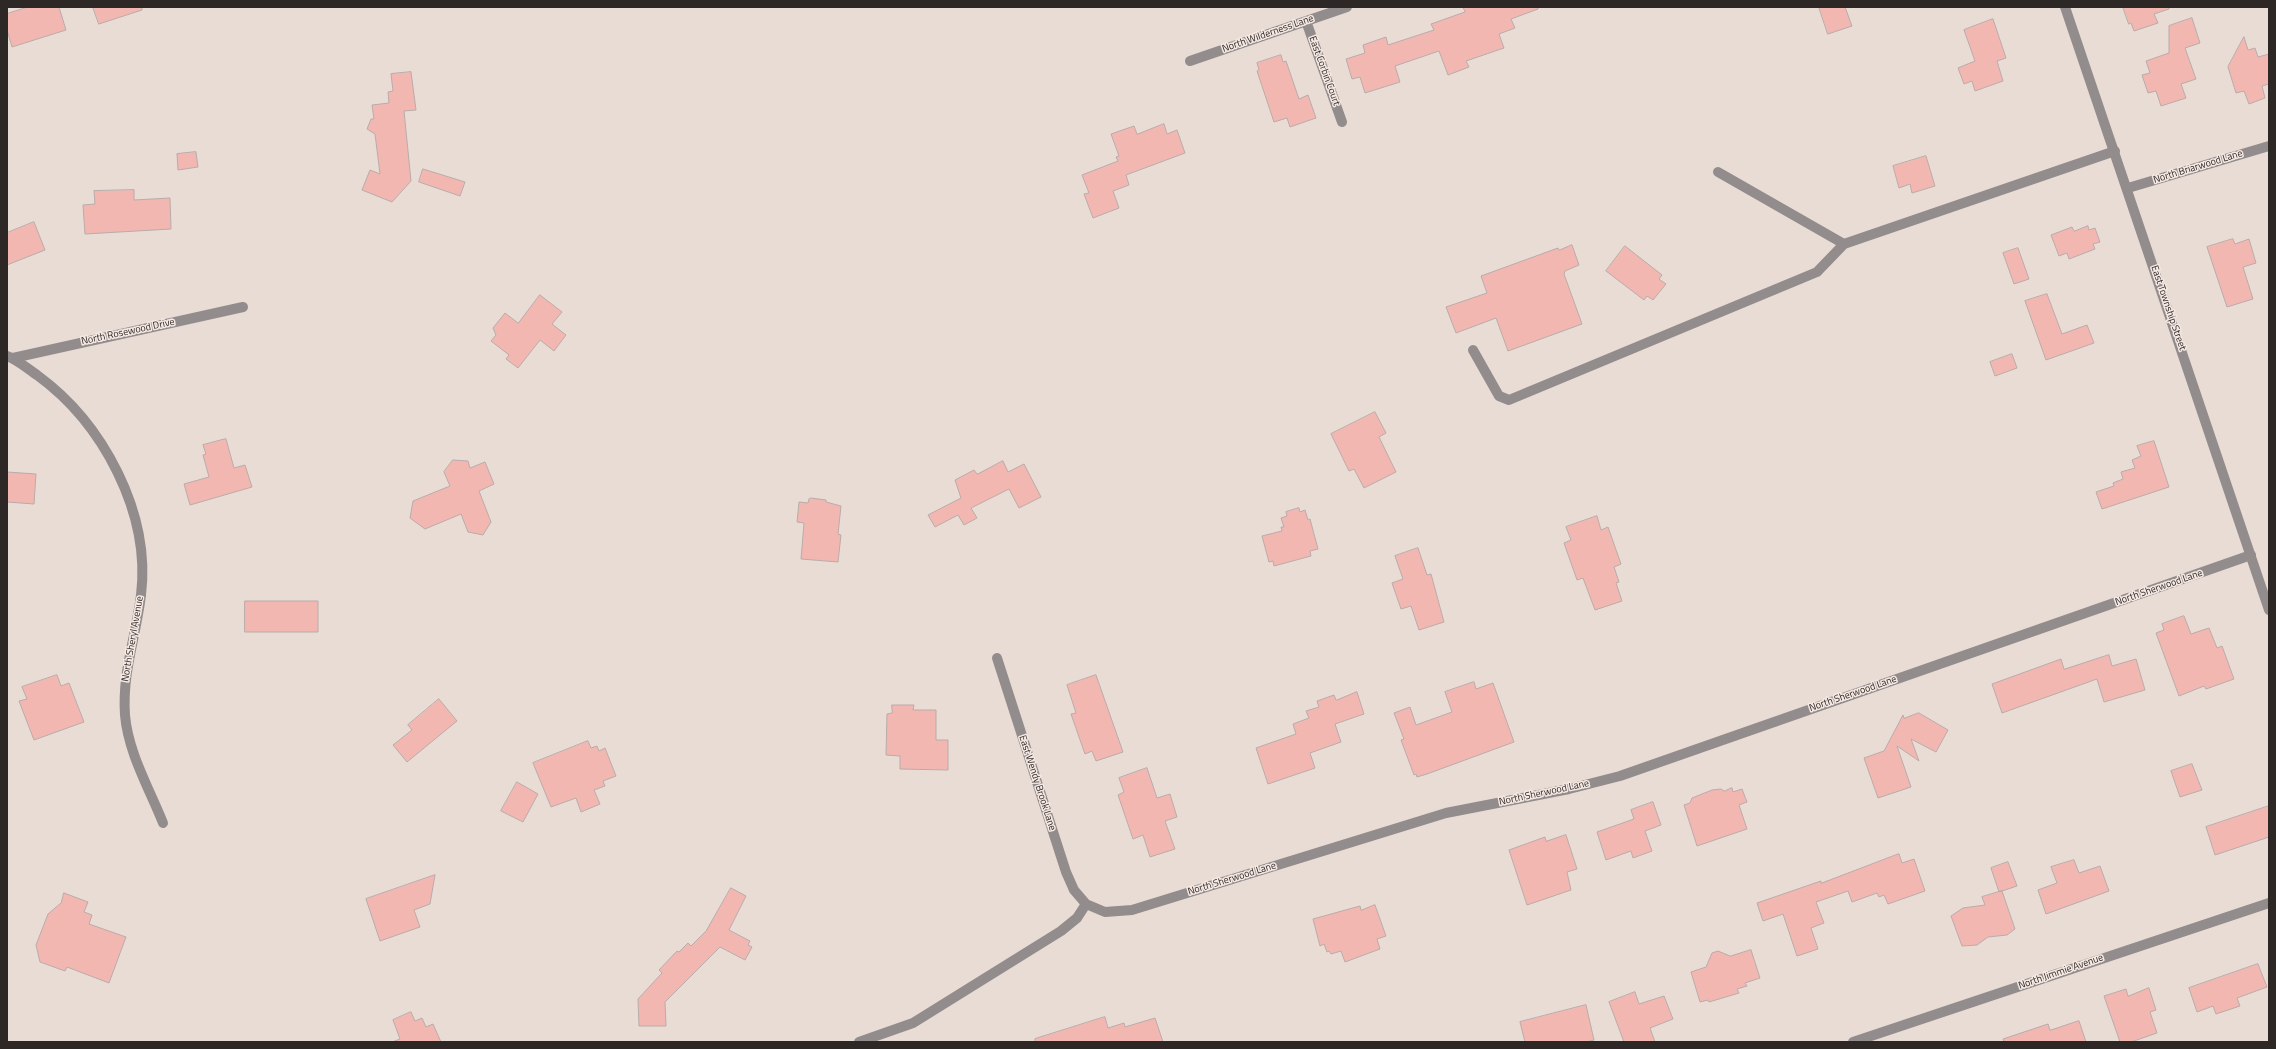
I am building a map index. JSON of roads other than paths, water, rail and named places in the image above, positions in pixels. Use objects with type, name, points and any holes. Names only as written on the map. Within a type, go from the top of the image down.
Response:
[{"type":"street","name":"North Wilderness Lane","points":[[1190,61],[1347,7]]},
{"type":"street","name":"East Township Street","points":[[2065,7],[2128,188],[2269,610]]},
{"type":"street","name":"East Corbin Court","points":[[1306,21],[1342,122]]},
{"type":"street","name":"North Briarwood Lane","points":[[2128,188],[2269,146]]},
{"type":"street","points":[[1473,350],[1498,396],[1509,400],[1817,272],[1844,244],[2115,151]]},
{"type":"street","points":[[1718,172],[1844,244]]},
{"type":"street","name":"North Rosewood Drive","points":[[10,357],[243,307]]},
{"type":"street","name":"North Sheryl Avenue","points":[[10,357],[46,382],[75,409],[98,440],[113,465],[132,507],[142,549],[141,595],[124,678],[125,716],[133,751],[163,823]]},
{"type":"street","name":"North Sherwood Lane","points":[[1086,904],[1105,912],[1132,910],[1446,813],[1569,789],[1620,776],[2251,555]]},
{"type":"street","name":"East Wendy Brook Lane","points":[[997,658],[1066,872],[1074,890],[1086,904]]},
{"type":"street","name":"North Jimmie Avenue","points":[[1853,1042],[2269,903]]},
{"type":"street","points":[[859,1042],[913,1023],[1061,931],[1077,918],[1086,904]]}]
